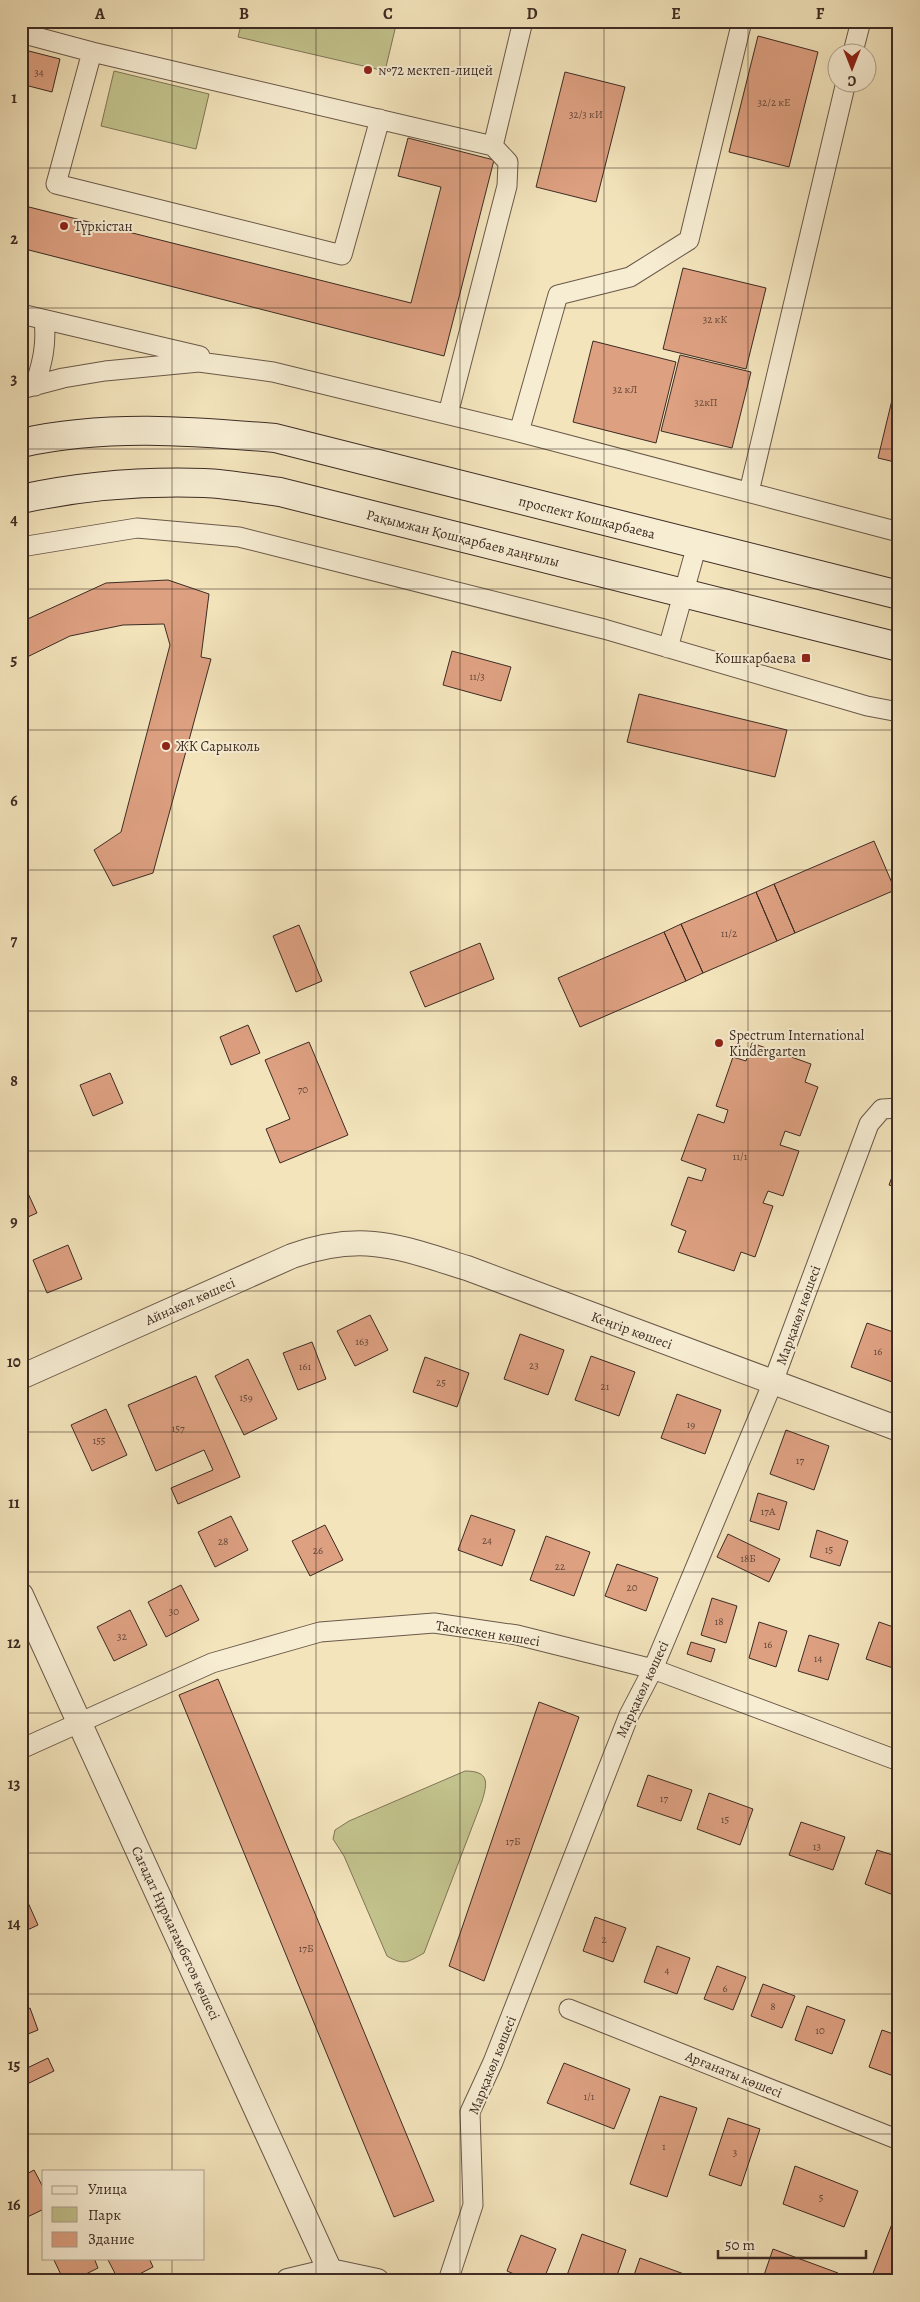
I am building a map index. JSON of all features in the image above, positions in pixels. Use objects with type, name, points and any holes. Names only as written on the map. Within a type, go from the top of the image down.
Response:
[{"type":"main road","name":"проспект Кошкарбаева","points":[[21,444],[46,438],[104,432],[182,430],[275,438],[899,595]]},
{"type":"main road","name":"Рақымжан Қошқарбаев даңғылы","points":[[21,499],[54,492],[133,483],[205,483],[280,492],[899,647]]},
{"type":"street","points":[[493,146],[523,21]]},
{"type":"street","points":[[519,432],[558,295],[630,277],[689,240],[742,21]]},
{"type":"street","points":[[856,42],[861,21]]},
{"type":"street","points":[[21,33],[92,52],[493,146],[508,162],[507,186],[448,414]]},
{"type":"street","points":[[92,52],[56,184],[342,255],[380,119]]},
{"type":"street","points":[[749,492],[844,92]]},
{"type":"street","points":[[34,318],[448,414],[899,532]]},
{"type":"street","points":[[21,329],[34,318]]},
{"type":"street","points":[[28,388],[44,356],[46,338],[34,318]]},
{"type":"street","points":[[28,388],[63,378],[105,371],[200,362],[262,370]]},
{"type":"street","points":[[21,547],[137,528],[239,537],[594,626],[867,706],[899,712]]},
{"type":"street","points":[[668,648],[697,545]]},
{"type":"street","name":"Марқакөл көшесі","points":[[448,2281],[473,2205],[470,2112],[493,2062],[628,1716],[653,1669],[773,1382],[868,1124],[890,1108]]},
{"type":"street","name":"Кеңгір көшесі","points":[[363,1242],[397,1247],[467,1268],[899,1429]]},
{"type":"street","name":"Айнакөл көшесі","points":[[21,1377],[292,1256],[337,1243],[363,1242]]},
{"type":"street","name":"Сағадат Нұрмағамбетов көшесі","points":[[21,1596],[330,2272]]},
{"type":"street","name":"Таскескен көшесі","points":[[21,1749],[212,1662],[320,1632],[434,1623],[517,1635],[653,1669],[899,1761]]},
{"type":"street","name":"Арғанаты көшесі","points":[[569,2009],[899,2140]]},
{"type":"street","points":[[288,2281],[330,2272],[377,2281]]},
{"type":"green space","points":[[242,21],[397,21],[385,71],[238,37]]},
{"type":"green space","points":[[114,71],[209,94],[196,149],[101,126]]},
{"type":"green space","points":[[465,1771],[483,1775],[486,1783],[482,1801],[424,1953],[410,1961],[398,1961],[387,1956],[344,1856],[333,1839],[335,1830],[349,1821]]},
{"type":"building","points":[[758,36],[818,52],[789,167],[729,152]]},
{"type":"building","points":[[21,49],[60,59],[52,92],[21,84]]},
{"type":"building","points":[[565,72],[625,87],[596,202],[536,187]]},
{"type":"building","name":"Түркістан","points":[[408,138],[494,160],[444,356],[21,248],[21,205],[411,303],[441,187],[398,176]]},
{"type":"building","points":[[683,268],[766,288],[746,369],[663,349]]},
{"type":"building","points":[[593,341],[676,362],[656,443],[573,422]]},
{"type":"building","points":[[680,355],[751,372],[732,448],[661,431]]},
{"type":"building","points":[[899,371],[899,463],[878,458]]},
{"type":"building","name":"ЖК Сарыколь","points":[[168,580],[209,594],[201,657],[211,659],[153,873],[113,886],[94,850],[121,832],[170,645],[164,624],[123,625],[70,636],[21,660],[21,622],[106,583]]},
{"type":"building","points":[[452,651],[511,667],[501,701],[443,685]]},
{"type":"building","points":[[639,694],[787,730],[775,777],[627,742]]},
{"type":"building","points":[[874,841],[895,890],[795,933],[774,884]]},
{"type":"building","points":[[774,884],[795,933],[777,941],[756,892]]},
{"type":"building","points":[[756,892],[777,941],[703,973],[681,924]]},
{"type":"building","points":[[21,914],[28,931],[21,934]]},
{"type":"building","points":[[681,924],[703,973],[686,981],[664,932]]},
{"type":"building","points":[[299,925],[322,981],[296,992],[273,936]]},
{"type":"building","points":[[664,932],[686,981],[580,1027],[558,978]]},
{"type":"building","points":[[480,943],[494,979],[425,1007],[410,972]]},
{"type":"building","points":[[248,1025],[260,1053],[231,1065],[220,1037]]},
{"type":"building","points":[[309,1042],[348,1135],[280,1163],[266,1129],[290,1119],[265,1060]]},
{"type":"building","points":[[752,1043],[811,1064],[805,1082],[818,1087],[800,1136],[785,1131],[780,1145],[799,1151],[783,1196],[768,1191],[763,1203],[773,1206],[755,1257],[741,1252],[734,1271],[678,1252],[686,1231],[671,1225],[688,1177],[702,1181],[706,1169],[681,1160],[698,1114],[724,1123],[728,1110],[716,1106],[733,1057],[746,1061]]},
{"type":"building","points":[[110,1073],[123,1103],[93,1116],[80,1085]]},
{"type":"building","points":[[899,1158],[899,1188],[889,1185]]},
{"type":"building","points":[[21,1178],[37,1213],[21,1220]]},
{"type":"building","points":[[899,1237],[899,1253],[893,1250]]},
{"type":"building","points":[[68,1245],[82,1279],[47,1293],[33,1260]]},
{"type":"building","points":[[370,1315],[388,1350],[355,1366],[337,1331]]},
{"type":"building","points":[[867,1323],[899,1334],[899,1374],[895,1383],[851,1367]]},
{"type":"building","points":[[520,1334],[564,1350],[548,1395],[504,1379]]},
{"type":"building","points":[[312,1342],[326,1379],[298,1390],[283,1353]]},
{"type":"building","points":[[591,1356],[635,1372],[619,1416],[575,1400]]},
{"type":"building","points":[[425,1357],[469,1373],[457,1407],[413,1392]]},
{"type":"building","points":[[248,1359],[277,1419],[244,1435],[215,1376]]},
{"type":"building","points":[[196,1376],[240,1477],[178,1504],[171,1488],[213,1470],[204,1450],[156,1471],[128,1405]]},
{"type":"building","points":[[677,1394],[721,1410],[705,1454],[661,1438]]},
{"type":"building","points":[[106,1409],[127,1455],[92,1471],[71,1425]]},
{"type":"building","points":[[786,1430],[829,1446],[814,1490],[770,1474]]},
{"type":"building","points":[[758,1493],[787,1502],[779,1530],[750,1521]]},
{"type":"building","points":[[471,1515],[515,1530],[502,1566],[458,1550]]},
{"type":"building","points":[[231,1516],[248,1550],[215,1567],[198,1532]]},
{"type":"building","points":[[325,1525],[343,1560],[310,1576],[292,1541]]},
{"type":"building","points":[[817,1530],[848,1541],[840,1566],[810,1557]]},
{"type":"building","points":[[728,1534],[780,1559],[769,1582],[717,1557]]},
{"type":"building","points":[[546,1536],[590,1552],[574,1596],[530,1580]]},
{"type":"building","points":[[617,1564],[658,1578],[646,1611],[605,1596]]},
{"type":"building","points":[[181,1585],[199,1620],[166,1637],[148,1602]]},
{"type":"building","points":[[712,1598],[737,1606],[726,1643],[701,1635]]},
{"type":"building","points":[[130,1610],[147,1645],[114,1661],[97,1627]]},
{"type":"building","points":[[759,1622],[787,1631],[776,1667],[749,1658]]},
{"type":"building","points":[[879,1622],[899,1629],[899,1670],[866,1659]]},
{"type":"building","points":[[809,1635],[839,1644],[828,1680],[798,1671]]},
{"type":"building","points":[[691,1642],[715,1649],[711,1662],[687,1654]]},
{"type":"building","points":[[218,1679],[434,2201],[394,2217],[179,1695]]},
{"type":"building","points":[[539,1702],[579,1717],[484,1981],[449,1966]]},
{"type":"building","points":[[648,1775],[692,1790],[681,1821],[637,1806]]},
{"type":"building","points":[[709,1793],[753,1809],[740,1845],[697,1829]]},
{"type":"building","points":[[801,1822],[845,1837],[833,1870],[789,1855]]},
{"type":"building","points":[[877,1850],[899,1857],[899,1890],[896,1896],[865,1884]]},
{"type":"building","points":[[21,1887],[38,1925],[21,1933]]},
{"type":"building","points":[[595,1917],[626,1928],[613,1962],[583,1951]]},
{"type":"building","points":[[657,1946],[690,1958],[677,1994],[644,1982]]},
{"type":"building","points":[[717,1966],[746,1977],[733,2010],[704,1999]]},
{"type":"building","points":[[763,1984],[795,1996],[782,2028],[751,2016]]},
{"type":"building","points":[[807,2006],[845,2020],[832,2054],[795,2040]]},
{"type":"building","points":[[30,2008],[38,2030],[23,2036],[21,2012]]},
{"type":"building","points":[[882,2030],[899,2036],[899,2078],[869,2067]]},
{"type":"building","points":[[48,2058],[54,2071],[27,2084],[21,2071]]},
{"type":"building","points":[[564,2063],[630,2089],[614,2129],[547,2103]]},
{"type":"building","points":[[660,2096],[697,2108],[667,2197],[630,2184]]},
{"type":"building","points":[[728,2118],[760,2129],[741,2186],[709,2175]]},
{"type":"building","points":[[795,2166],[858,2191],[844,2227],[783,2204]]},
{"type":"building","points":[[34,2170],[42,2185],[42,2210],[21,2220],[21,2177]]},
{"type":"building","points":[[897,2211],[899,2281],[870,2281]]},
{"type":"building","points":[[582,2234],[626,2250],[615,2281],[573,2281],[566,2278]]},
{"type":"building","points":[[521,2235],[556,2249],[543,2281],[530,2281],[507,2271]]},
{"type":"building","points":[[773,2249],[838,2273],[835,2281],[762,2281]]},
{"type":"building","points":[[640,2258],[684,2274],[682,2281],[632,2281]]},
{"type":"building","points":[[54,2260],[95,2260],[98,2268],[72,2281],[64,2281]]},
{"type":"building","points":[[108,2260],[150,2260],[153,2267],[126,2281],[119,2281]]},
{"type":"place","name":"№72 мектеп-лицей","points":[[368,70]]},
{"type":"place","name":"Түркістан","points":[[64,226]]},
{"type":"place","name":"Кошкарбаева","points":[[806,658]]},
{"type":"place","name":"ЖК Сарыколь","points":[[166,746]]},
{"type":"place","name":"Spectrum International Kindergarten","points":[[719,1043]]}]
